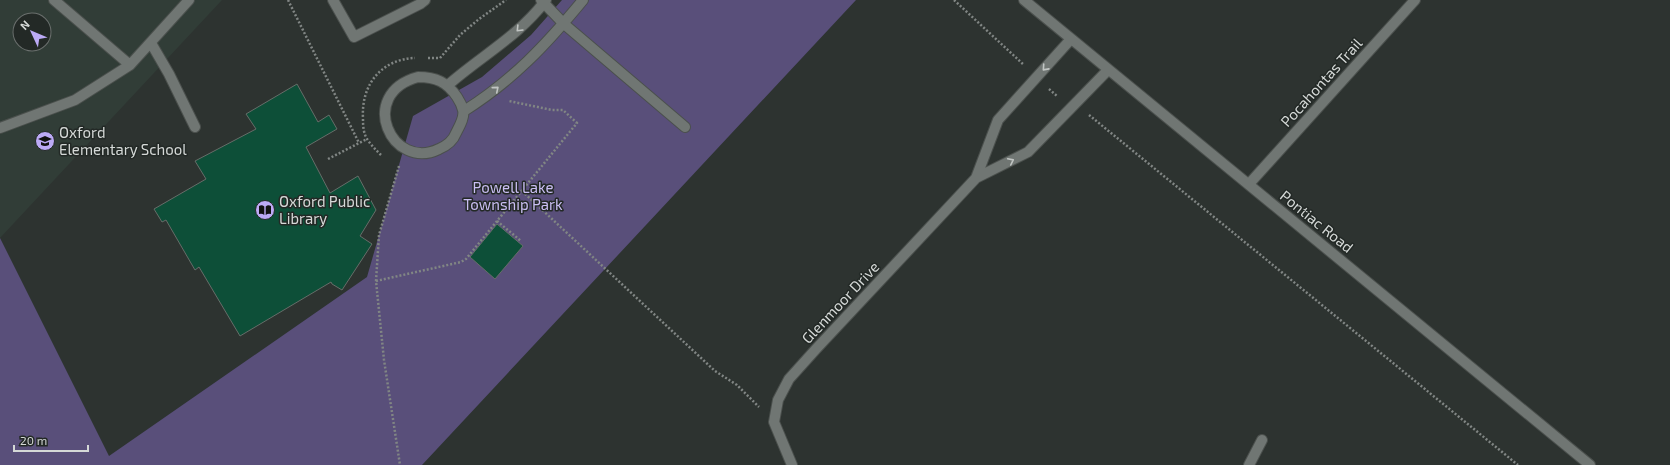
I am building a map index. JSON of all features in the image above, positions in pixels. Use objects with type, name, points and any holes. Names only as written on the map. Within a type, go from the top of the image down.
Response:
[{"type":"street","points":[[54,0],[130,65]]},
{"type":"street","points":[[0,128],[75,100],[130,65],[190,0]]},
{"type":"street","points":[[333,0],[354,37],[420,4],[425,0]]},
{"type":"street","points":[[464,111],[490,94],[529,62],[564,24],[583,0]]},
{"type":"street","name":"Pontiac Road","points":[[1024,0],[1590,465]]},
{"type":"street","name":"Pocahontas Trail","points":[[1249,184],[1415,0]]},
{"type":"street","points":[[448,85],[516,33],[543,1],[564,24],[685,127]]},
{"type":"street","name":"Glenmoor Drive","points":[[976,178],[998,120],[1071,39]]},
{"type":"street","points":[[151,43],[170,74],[195,127]]},
{"type":"street","name":"Glenmoor Drive","points":[[774,422],[778,400],[789,379],[816,348],[976,178],[1028,152],[1108,70]]},
{"type":"street","points":[[418,77],[430,77],[442,81],[448,85],[464,111],[460,126],[454,137],[445,146],[433,152],[420,153],[407,150],[396,142],[388,131],[385,120],[386,108],[390,97],[397,87],[407,80],[418,77]]},
{"type":"street","points":[[774,422],[792,465]]},
{"type":"street","points":[[1249,465],[1262,440]]},
{"type":"path","points":[[288,0],[359,143]]},
{"type":"path","points":[[386,158],[367,139],[364,131],[363,113],[365,99],[370,84],[376,75],[393,62],[403,58],[440,58],[460,35],[479,19],[506,0]]},
{"type":"path","points":[[954,0],[1061,101],[1088,114],[1518,465]]},
{"type":"path","points":[[376,281],[466,260],[577,123],[563,110],[552,110],[501,99],[490,94]]},
{"type":"path","points":[[328,159],[367,139]]},
{"type":"path","points":[[400,465],[384,360],[376,281],[379,235],[399,166],[405,167]]},
{"type":"path","points":[[522,191],[715,371],[736,385],[774,422]]},
{"type":"path","points":[[497,221],[521,241]]},
{"type":"shaded area","name":"Oxford Elementary School","points":[[0,0],[222,0],[0,238]]},
{"type":"green space","name":"Powell Lake Township Park","points":[[562,0],[856,0],[422,465],[0,465],[0,238],[109,456],[367,277],[413,116],[482,77],[531,35]]},
{"type":"building","name":"Oxford Public Library","points":[[297,84],[318,122],[329,115],[337,129],[306,147],[330,193],[358,176],[376,210],[360,236],[372,244],[342,290],[331,282],[240,336],[199,267],[195,270],[166,220],[162,222],[154,209],[206,179],[195,161],[256,129],[246,114]]},
{"type":"building","points":[[497,224],[523,246],[495,279],[470,257]]},
{"type":"place","name":"Oxford Elementary School","points":[[45,141]]},
{"type":"place","name":"Oxford Public Library","points":[[265,210]]}]
